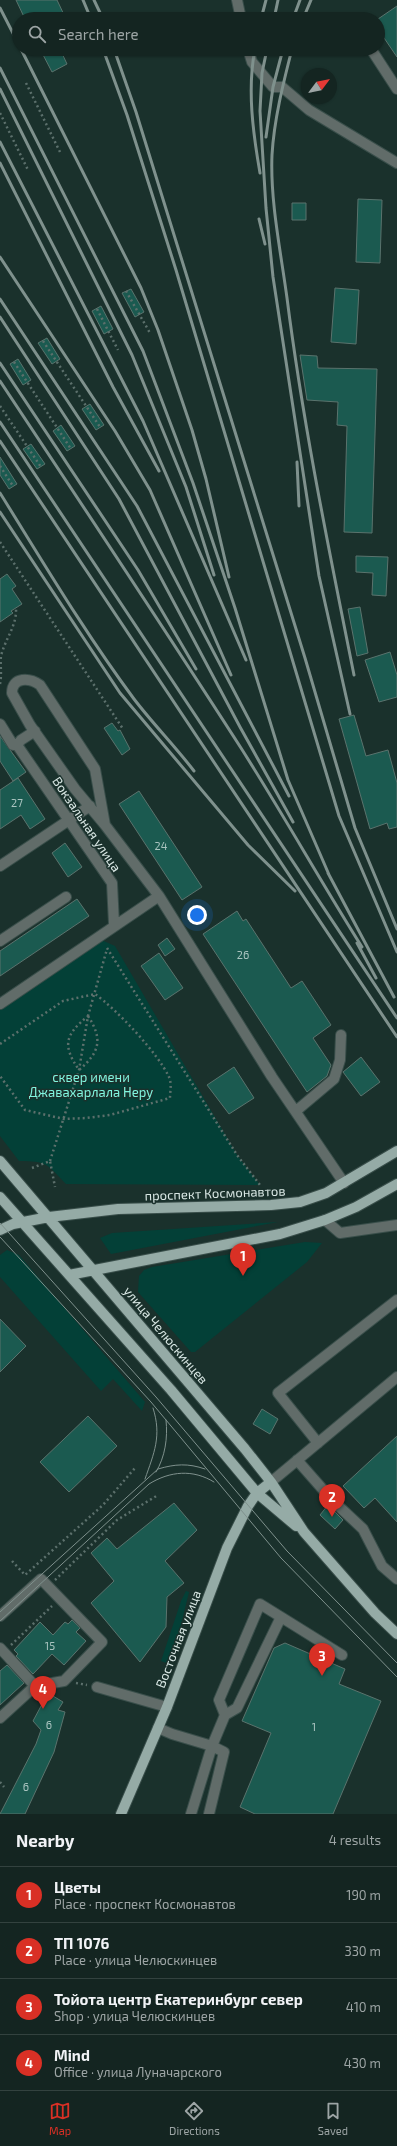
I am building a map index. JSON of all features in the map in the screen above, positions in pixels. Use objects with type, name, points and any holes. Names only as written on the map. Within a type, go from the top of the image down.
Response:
[{"type":"main road","name":"проспект Космонавтов","points":[[0,1230],[4,1227],[49,1217],[118,1209],[290,1203],[318,1196],[344,1184],[397,1151]]},
{"type":"main road","name":"улица Челюскинцев","points":[[0,1161],[95,1270],[271,1482],[304,1532],[375,1613],[397,1634]]},
{"type":"main road","points":[[68,1275],[280,1234],[324,1220],[356,1206],[397,1184]]},
{"type":"main road","name":"улица Челюскинцев","points":[[0,1197],[171,1390],[258,1493],[304,1532]]},
{"type":"main road","name":"Восточная улица","points":[[121,1814],[158,1728],[227,1548],[244,1514],[258,1493],[271,1482]]},
{"type":"street","points":[[237,0],[240,12]]},
{"type":"street","points":[[250,56],[252,62],[273,87],[282,87],[309,110],[397,163]]},
{"type":"street","points":[[376,56],[397,89]]},
{"type":"street","points":[[105,825],[95,769],[40,685],[32,679],[23,679],[15,682],[12,687],[12,692],[18,706],[75,789],[105,825],[159,896],[344,1184]]},
{"type":"street","name":"Вокзальная улица","points":[[0,724],[70,820],[112,883],[114,924]]},
{"type":"street","points":[[15,745],[35,731]]},
{"type":"street","points":[[0,866],[90,806]]},
{"type":"street","points":[[0,1004],[114,924],[159,896]]},
{"type":"street","points":[[0,941],[66,897]]},
{"type":"street","points":[[296,1111],[334,1079],[340,1060],[341,1035]]},
{"type":"street","points":[[324,1220],[340,1233],[397,1225]]},
{"type":"street","points":[[318,1443],[278,1393],[397,1300]]},
{"type":"street","points":[[271,1482],[397,1377]]},
{"type":"street","points":[[297,1460],[333,1501],[363,1529],[382,1566],[397,1579]]},
{"type":"street","points":[[0,1616],[41,1579],[102,1642],[64,1681],[35,1686],[0,1718]]},
{"type":"street","points":[[225,1715],[219,1700],[260,1604],[342,1655]]},
{"type":"street","points":[[191,1814],[212,1746],[225,1715],[237,1708],[281,1617]]},
{"type":"street","points":[[3,1649],[35,1686]]},
{"type":"street","points":[[97,1687],[166,1707]]},
{"type":"street","points":[[158,1728],[172,1734],[212,1746],[224,1752],[209,1814]]},
{"type":"path","points":[[26,83],[60,152]]},
{"type":"path","points":[[0,113],[28,170]]},
{"type":"path","points":[[126,291],[150,333]]},
{"type":"path","points":[[97,308],[118,350]]},
{"type":"path","points":[[43,341],[100,427]]},
{"type":"path","points":[[14,362],[71,449]]},
{"type":"path","points":[[0,406],[41,467]]},
{"type":"path","points":[[0,466],[13,486]]},
{"type":"path","points":[[0,544],[123,729]]},
{"type":"path","points":[[0,684],[0,657],[16,617],[16,608]]},
{"type":"path","points":[[55,1188],[50,1161],[79,1070],[88,1016],[107,948],[238,1155],[260,1185]]},
{"type":"path","points":[[0,1044],[63,1001],[94,994]]},
{"type":"path","points":[[0,1076],[25,1110],[64,1119],[110,1116],[170,1098],[171,1083],[162,1066],[122,1018],[94,994]]},
{"type":"path","points":[[79,1070],[88,1062],[98,1046],[97,1033],[88,1016]]},
{"type":"path","points":[[79,1070],[69,1052],[68,1039],[72,1031],[88,1016]]},
{"type":"path","points":[[32,1168],[50,1161]]},
{"type":"path","points":[[12,1561],[25,1575],[103,1505],[135,1468]]},
{"type":"path","points":[[53,1582],[117,1520],[158,1495]]},
{"type":"path","points":[[3,1649],[60,1598]]},
{"type":"path","points":[[64,1681],[97,1687]]},
{"type":"path","points":[[0,1782],[4,1788]]},
{"type":"green space","name":"сквер имени Джавахарлала Неру","points":[[99,939],[115,946],[237,1155],[260,1185],[66,1184],[46,1165],[35,1162],[19,1161],[0,1136],[0,1005]]},
{"type":"green space","points":[[278,1222],[111,1254],[100,1238],[112,1233]]},
{"type":"green space","points":[[305,1242],[322,1243],[307,1262],[195,1352],[191,1352],[138,1292],[139,1276],[144,1270],[152,1267]]},
{"type":"green space","points":[[7,1250],[19,1255],[145,1402],[142,1411],[113,1379],[101,1391],[0,1277],[0,1255]]},
{"type":"green space","points":[[186,1591],[189,1592],[178,1637],[169,1664],[161,1661],[181,1601]]},
{"type":"building","points":[[16,0],[57,0],[63,12],[22,12]]},
{"type":"building","points":[[397,6],[397,57],[385,39],[385,14]]},
{"type":"building","points":[[44,56],[63,56],[67,64],[52,72]]},
{"type":"building","points":[[358,199],[382,200],[380,263],[356,262]]},
{"type":"building","points":[[292,203],[306,203],[306,220],[292,220]]},
{"type":"building","points":[[335,288],[359,290],[356,344],[331,342]]},
{"type":"building","points":[[131,289],[144,312],[135,317],[122,293]]},
{"type":"building","points":[[101,306],[113,329],[104,334],[92,311]]},
{"type":"building","points":[[47,338],[60,359],[52,364],[38,343]]},
{"type":"building","points":[[300,355],[317,356],[318,368],[377,369],[372,533],[344,532],[347,426],[337,425],[338,402],[307,400]]},
{"type":"building","points":[[18,359],[31,380],[23,385],[10,364]]},
{"type":"building","points":[[90,404],[104,425],[96,430],[82,409]]},
{"type":"building","points":[[61,425],[75,446],[67,451],[53,431]]},
{"type":"building","points":[[31,444],[45,464],[37,469],[23,449]]},
{"type":"building","points":[[0,457],[17,484],[9,489],[0,475]]},
{"type":"building","points":[[356,556],[388,557],[386,596],[372,595],[373,573],[356,572]]},
{"type":"building","points":[[7,574],[16,586],[12,589],[22,604],[11,611],[13,613],[0,622],[0,579]]},
{"type":"building","points":[[360,607],[368,653],[357,656],[348,609]]},
{"type":"building","points":[[390,652],[397,675],[397,697],[379,702],[365,660]]},
{"type":"building","points":[[354,715],[366,756],[388,750],[397,783],[397,827],[389,829],[387,823],[370,829],[339,719]]},
{"type":"building","points":[[112,723],[118,731],[120,730],[130,749],[122,755],[104,728]]},
{"type":"building","points":[[0,736],[26,772],[13,781],[0,761]]},
{"type":"building","points":[[18,778],[45,819],[30,829],[21,815],[0,829],[0,790]]},
{"type":"building","points":[[139,791],[202,887],[182,900],[119,804]]},
{"type":"building","points":[[65,843],[82,867],[68,877],[52,853]]},
{"type":"building","points":[[77,899],[89,916],[0,976],[0,951]]},
{"type":"building","points":[[237,911],[243,921],[246,919],[291,988],[302,981],[331,1025],[313,1038],[331,1065],[327,1076],[307,1092],[203,934]]},
{"type":"building","points":[[167,938],[175,949],[165,956],[158,945]]},
{"type":"building","points":[[159,953],[183,988],[165,1000],[141,966]]},
{"type":"building","points":[[361,1057],[380,1082],[361,1096],[343,1072]]},
{"type":"building","points":[[234,1067],[254,1098],[229,1114],[207,1085]]},
{"type":"building","points":[[0,1319],[26,1346],[0,1372]]},
{"type":"building","points":[[262,1409],[278,1419],[270,1434],[253,1424]]},
{"type":"building","points":[[88,1416],[117,1446],[69,1492],[40,1462]]},
{"type":"building","points":[[397,1436],[397,1522],[375,1498],[364,1508],[343,1486]]},
{"type":"building","points":[[174,1503],[197,1530],[165,1561],[184,1583],[167,1597],[166,1627],[140,1662],[91,1603],[114,1581],[91,1553],[107,1538],[117,1549]]},
{"type":"building","points":[[328,1505],[343,1520],[335,1529],[320,1515]]},
{"type":"building","points":[[72,1620],[80,1628],[76,1632],[86,1641],[64,1665],[52,1654],[33,1674],[16,1656],[18,1654],[14,1650],[40,1622],[53,1635],[65,1622],[68,1624]]},
{"type":"building","points":[[285,1643],[345,1669],[339,1684],[381,1701],[333,1814],[255,1814],[240,1807],[271,1733],[242,1721],[274,1648]]},
{"type":"building","points":[[7,1665],[24,1683],[0,1705],[0,1671]]},
{"type":"building","points":[[48,1693],[63,1702],[58,1710],[65,1712],[54,1752],[25,1814],[0,1814],[36,1744],[41,1730],[33,1721]]},
{"type":"tram line","points":[[0,1223],[156,1397],[287,1551],[397,1663]]},
{"type":"tram line","points":[[0,1237],[151,1402],[281,1558],[397,1677]]},
{"type":"tram line","points":[[145,1479],[154,1452],[157,1436],[156,1418],[153,1408]]},
{"type":"tram line","points":[[156,1472],[162,1460],[165,1447],[167,1434],[166,1420]]},
{"type":"tram line","points":[[0,1612],[158,1469],[182,1465],[205,1469]]},
{"type":"tram line","points":[[0,1621],[149,1484],[165,1476],[182,1473],[198,1475],[214,1482]]},
{"type":"railway","points":[[83,0],[88,12]]},
{"type":"railway","points":[[94,0],[100,12]]},
{"type":"railway","points":[[263,12],[266,0]]},
{"type":"railway","points":[[275,12],[278,0]]},
{"type":"railway","points":[[296,12],[300,0]]},
{"type":"railway","points":[[306,12],[311,0]]},
{"type":"railway","points":[[0,8],[12,31]]},
{"type":"railway","points":[[25,56],[141,288],[158,330],[192,430],[206,479],[229,577]]},
{"type":"railway","points":[[106,56],[127,115],[176,270],[339,816],[397,952]]},
{"type":"railway","points":[[116,56],[136,112],[305,658],[355,828],[397,929]]},
{"type":"railway","points":[[254,56],[251,95],[253,127],[260,173]]},
{"type":"railway","points":[[266,56],[262,73],[260,111],[266,208],[273,277],[319,576],[350,714]]},
{"type":"railway","points":[[266,137],[273,87],[281,56]]},
{"type":"railway","points":[[290,56],[279,102],[273,142],[272,173],[274,209],[293,345],[309,440],[354,675]]},
{"type":"railway","points":[[0,68],[143,351],[193,483],[235,608],[288,780],[330,877]]},
{"type":"railway","points":[[0,89],[132,355],[186,487],[214,575]]},
{"type":"railway","points":[[0,142],[143,421],[246,660]]},
{"type":"railway","points":[[0,163],[113,387],[159,471]]},
{"type":"railway","points":[[259,219],[265,244]]},
{"type":"railway","points":[[0,257],[115,431],[150,490],[231,675]]},
{"type":"railway","points":[[0,299],[137,506],[289,796]]},
{"type":"railway","points":[[0,317],[119,499],[240,727],[293,822]]},
{"type":"railway","points":[[0,363],[138,570],[196,669]]},
{"type":"railway","points":[[0,381],[241,748],[362,947]]},
{"type":"railway","points":[[0,422],[397,1018]]},
{"type":"railway","points":[[0,441],[397,1037]]},
{"type":"railway","points":[[297,462],[299,506]]},
{"type":"railway","points":[[0,493],[98,649],[141,708],[194,771]]},
{"type":"railway","points":[[0,512],[120,693],[248,845],[295,891]]},
{"type":"railway","points":[[328,873],[394,997]]},
{"type":"railway","points":[[357,943],[376,978]]},
{"type":"place","name":"Цветы","points":[[243,1276]]},
{"type":"place","name":"ТП 1076","points":[[332,1517]]},
{"type":"place","name":"Тойота центр Екатеринбург север","points":[[322,1676]]},
{"type":"place","name":"Mind","points":[[43,1709]]}]
